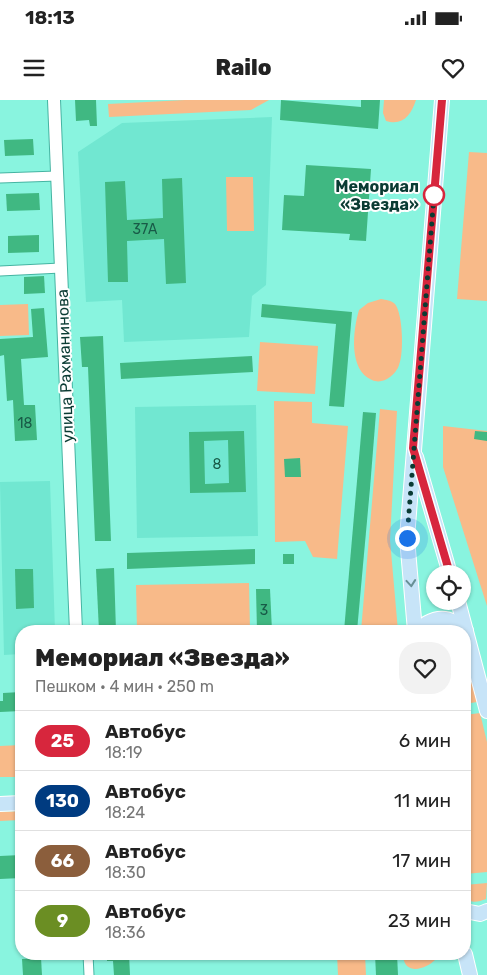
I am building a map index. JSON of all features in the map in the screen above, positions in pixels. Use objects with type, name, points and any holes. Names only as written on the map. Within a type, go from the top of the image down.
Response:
[{"type":"main road","name":"улица Рахманинова","points":[[54,100],[76,625]]},
{"type":"main road","points":[[414,625],[407,538],[442,100]]},
{"type":"main road","points":[[413,448],[447,565]]},
{"type":"main road","points":[[460,610],[464,625]]},
{"type":"main road","points":[[424,625],[434,619],[447,618],[459,625]]},
{"type":"main road","points":[[471,650],[487,711]]},
{"type":"main road","points":[[0,804],[15,803]]},
{"type":"main road","points":[[471,912],[480,914],[487,911]]},
{"type":"main road","points":[[466,960],[470,975]]},
{"type":"street","points":[[0,178],[57,176]]},
{"type":"street","points":[[0,271],[61,268]]},
{"type":"street","points":[[88,960],[89,975]]},
{"type":"shaded area","points":[[185,100],[269,100],[251,110],[109,117],[108,104]]},
{"type":"shaded area","points":[[384,100],[416,100],[406,118],[402,121],[392,122],[386,121],[383,113]]},
{"type":"shaded area","points":[[272,117],[266,285],[252,296],[249,337],[124,342],[122,300],[86,302],[78,152],[122,123]]},
{"type":"shaded area","points":[[469,152],[487,153],[487,301],[457,299]]},
{"type":"shaded area","points":[[226,177],[253,177],[254,231],[227,231]]},
{"type":"shaded area","points":[[381,299],[392,302],[398,309],[402,334],[402,352],[401,360],[394,373],[386,380],[377,381],[364,375],[359,368],[354,349],[354,338],[359,310],[368,303]]},
{"type":"shaded area","points":[[28,304],[29,335],[0,336],[0,305]]},
{"type":"shaded area","points":[[260,342],[318,346],[315,394],[257,391]]},
{"type":"shaded area","points":[[274,401],[312,402],[312,423],[348,426],[337,559],[313,557],[305,541],[275,542]]},
{"type":"shaded area","points":[[256,405],[258,536],[137,538],[135,407]]},
{"type":"shaded area","points":[[380,409],[397,411],[390,540],[397,625],[362,625]]},
{"type":"shaded area","points":[[443,426],[487,431],[487,606],[443,467]]},
{"type":"shaded area","points":[[50,481],[55,625],[15,625],[15,654],[4,655],[0,482]]},
{"type":"shaded area","points":[[249,583],[250,625],[137,625],[136,585]]},
{"type":"shaded area","points":[[471,680],[477,702],[471,703]]},
{"type":"shaded area","points":[[480,713],[487,742],[487,872],[471,873],[471,714]]},
{"type":"shaded area","points":[[15,745],[15,777],[0,777],[0,746]]},
{"type":"shaded area","points":[[15,811],[15,820],[0,821],[0,812]]},
{"type":"shaded area","points":[[487,883],[486,899],[471,901],[471,884]]},
{"type":"shaded area","points":[[337,960],[365,960],[366,975],[338,975]]},
{"type":"shaded area","points":[[404,960],[435,960],[418,969],[410,968]]},
{"type":"building","points":[[75,100],[96,100],[97,126],[90,126],[89,120],[76,121]]},
{"type":"building","points":[[281,100],[361,107],[361,100],[380,100],[378,129],[280,120]]},
{"type":"building","points":[[33,139],[34,155],[5,156],[4,140]]},
{"type":"building","points":[[306,165],[371,169],[366,241],[349,240],[350,234],[282,230],[284,195],[304,196]]},
{"type":"building","points":[[182,178],[186,283],[166,284],[164,239],[127,241],[128,282],[108,282],[105,182],[125,181],[127,220],[163,218],[162,179]]},
{"type":"building","points":[[39,193],[40,210],[7,211],[6,194]]},
{"type":"building","points":[[39,235],[39,252],[8,253],[8,236]]},
{"type":"building","points":[[44,276],[45,293],[24,294],[24,277]]},
{"type":"building","points":[[262,304],[352,312],[344,407],[329,406],[336,324],[261,317]]},
{"type":"building","points":[[44,308],[48,357],[21,359],[24,405],[35,405],[37,440],[15,441],[13,400],[7,401],[4,355],[0,356],[0,339],[33,337],[31,309]]},
{"type":"building","points":[[103,336],[111,541],[95,541],[88,367],[82,367],[80,337]]},
{"type":"building","points":[[252,356],[253,372],[121,379],[120,363]]},
{"type":"building","points":[[363,412],[376,413],[358,625],[345,625]]},
{"type":"building","points":[[244,431],[246,492],[190,493],[189,432]],"holes":[[[228,440],[229,483],[205,484],[204,441]]]},
{"type":"building","points":[[475,431],[487,432],[487,441],[474,439]]},
{"type":"building","points":[[300,458],[301,477],[285,477],[284,459]]},
{"type":"building","points":[[255,549],[255,564],[127,569],[127,553]]},
{"type":"building","points":[[283,554],[294,554],[294,564],[283,564]]},
{"type":"building","points":[[114,568],[116,625],[99,625],[96,569]]},
{"type":"building","points":[[15,569],[33,569],[34,608],[16,609]]},
{"type":"building","points":[[256,589],[270,589],[272,625],[257,625]]},
{"type":"building","points":[[15,692],[15,711],[0,712],[0,701],[3,701],[3,693]]},
{"type":"building","points":[[15,855],[15,878],[0,879],[0,856]]},
{"type":"building","points":[[22,960],[41,960],[42,975],[23,975]]},
{"type":"building","points":[[129,960],[130,975],[114,975],[113,961],[107,961]]},
{"type":"building","points":[[375,960],[397,960],[398,975],[376,975]]},
{"type":"bus line","name":"25","points":[[442,100],[413,448],[447,565]]},
{"type":"place","name":"Мемориал «Звезда»","points":[[434,195]]},
{"type":"route","points":[[407,538],[434,195]]}]
